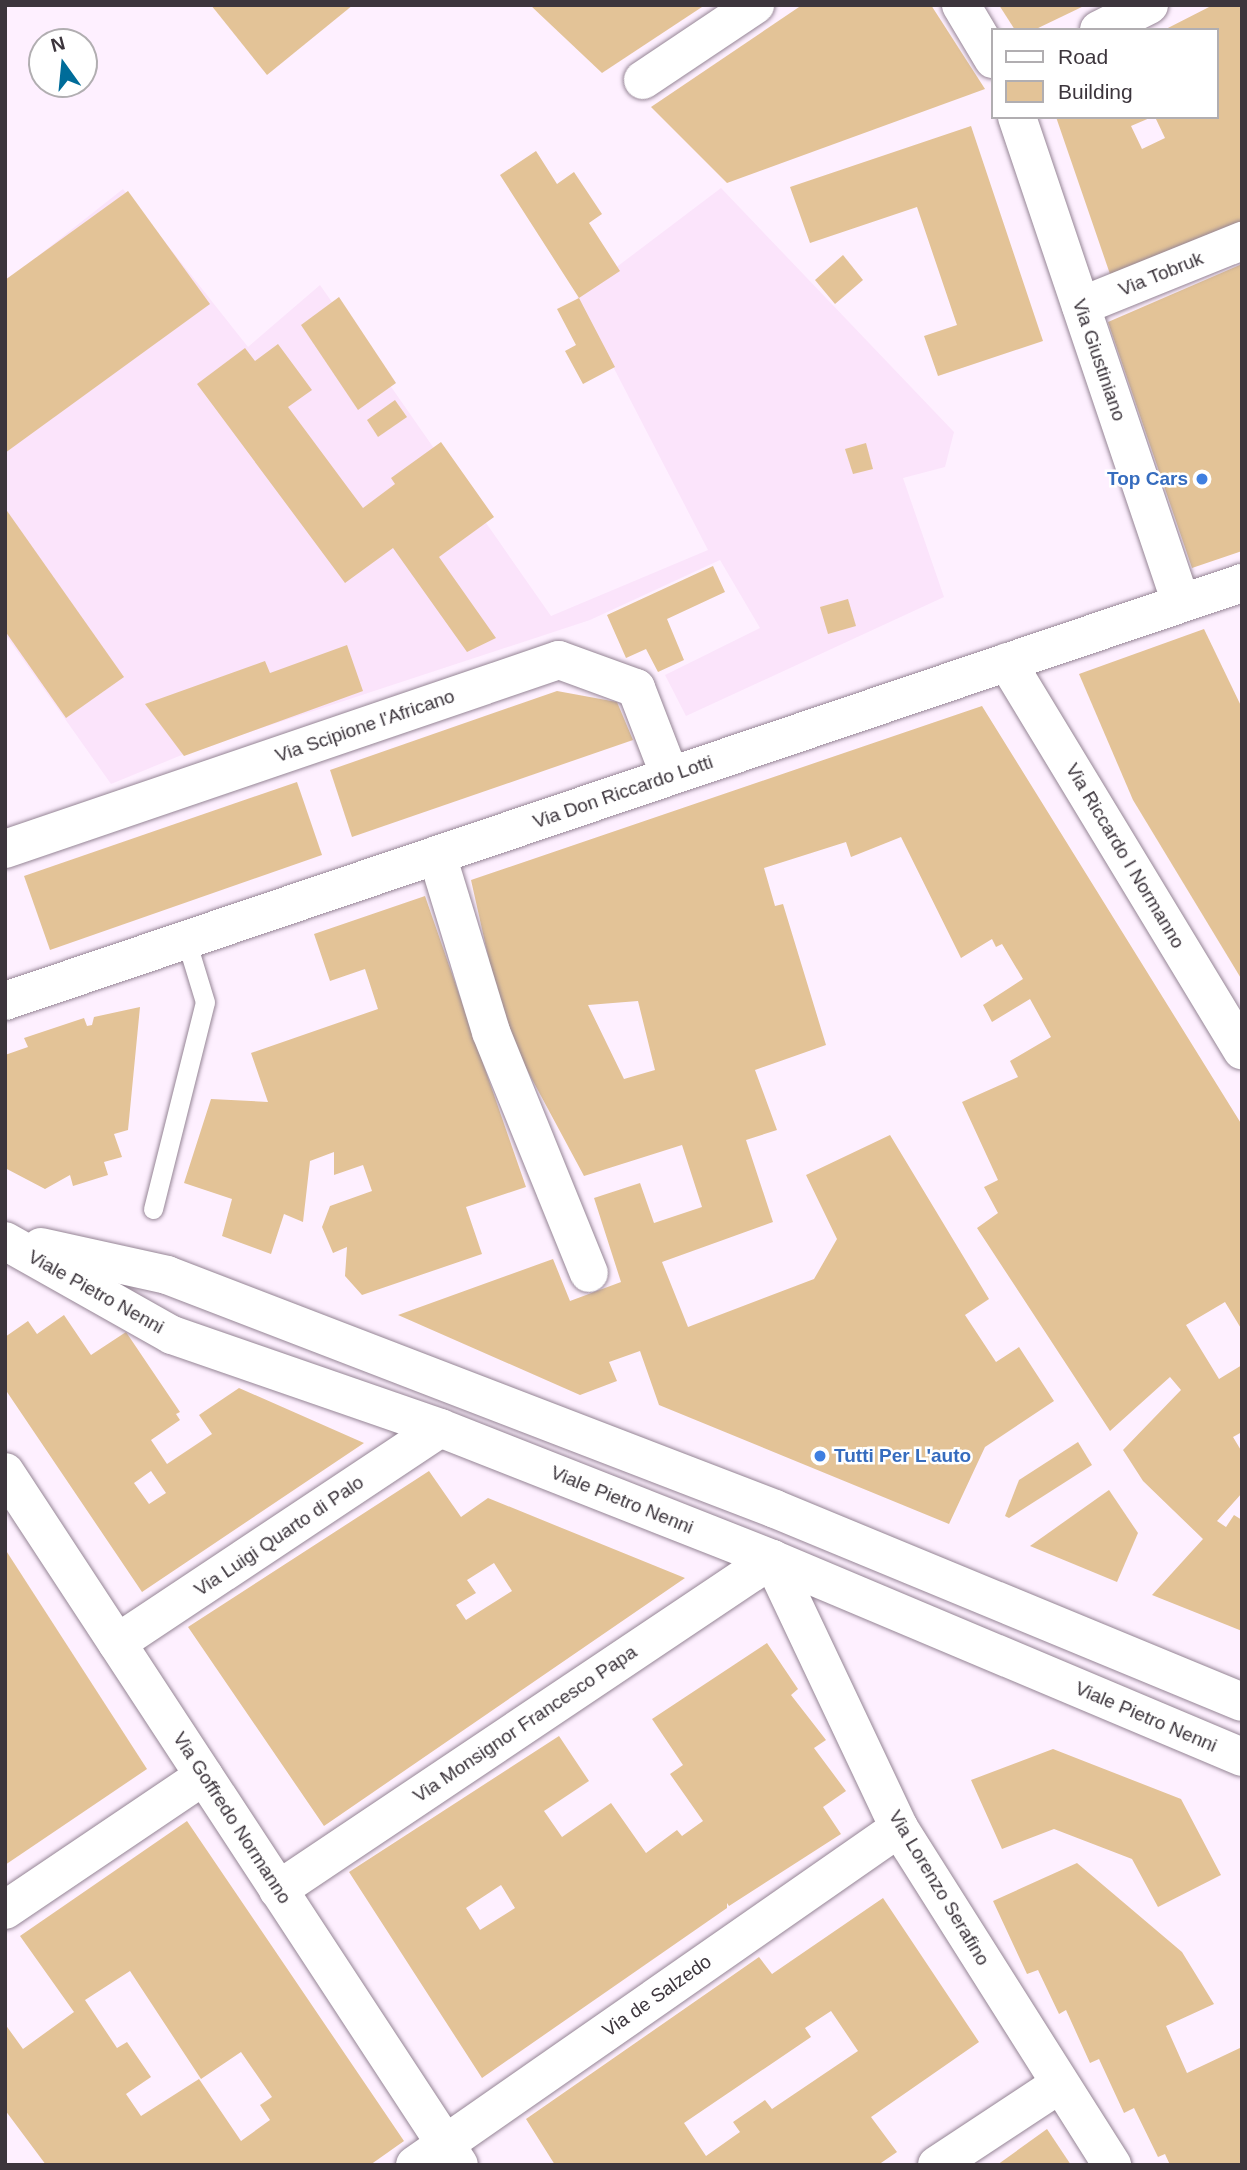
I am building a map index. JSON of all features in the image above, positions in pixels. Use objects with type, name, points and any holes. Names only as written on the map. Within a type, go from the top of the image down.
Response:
[{"type":"street","points":[[643,80],[755,5]]},
{"type":"street","points":[[961,5],[992,57]]},
{"type":"street","points":[[1103,28],[1149,5]]},
{"type":"street","name":"Via Giustiniano","points":[[1018,119],[1181,603]]},
{"type":"street","name":"Via Tobruk","points":[[1081,306],[1242,241]]},
{"type":"street","name":"Via Don Riccardo Lotti","points":[[5,1001],[1242,583]]},
{"type":"street","name":"Via Scipione l'Africano","points":[[5,849],[559,660],[636,688],[670,776]]},
{"type":"street","name":"Via Riccardo I Normanno","points":[[1007,662],[1242,1050]]},
{"type":"street","points":[[437,855],[491,1032],[589,1273]]},
{"type":"street","name":"Viale Pietro Nenni","points":[[5,1240],[172,1335],[440,1428],[772,1559],[1242,1757]]},
{"type":"street","name":"Viale Pietro Nenni","points":[[5,1240],[167,1275],[775,1509],[1242,1702]]},
{"type":"street","name":"Via Luigi Quarto di Palo","points":[[117,1643],[440,1428]]},
{"type":"street","name":"Via Goffredo Normanno","points":[[5,1472],[278,1890],[439,2158]]},
{"type":"street","name":"Via Lorenzo Serafino","points":[[772,1559],[899,1828],[1112,2165]]},
{"type":"street","name":"Via Monsignor Francesco Papa","points":[[278,1890],[772,1559]]},
{"type":"street","points":[[5,1910],[204,1776]]},
{"type":"street","name":"Via de Salzedo","points":[[439,2158],[899,1828]]},
{"type":"street","points":[[937,2165],[1060,2084]]},
{"type":"lane","points":[[153,1209],[205,1002],[186,940]]},
{"type":"shaded area","points":[[721,188],[954,432],[945,467],[903,478],[944,597],[686,716],[665,675],[760,628],[720,560],[590,620],[189,752],[111,784],[5,634],[5,282],[123,189],[248,347],[320,285],[551,616],[708,550],[577,297]]},
{"type":"building","points":[[211,5],[353,5],[267,75]]},
{"type":"building","points":[[530,5],[705,5],[602,73]]},
{"type":"building","points":[[802,5],[931,5],[985,89],[727,183],[651,107]]},
{"type":"building","points":[[999,5],[1086,5],[1038,28],[1014,28]]},
{"type":"building","points":[[1213,5],[1242,5],[1242,222],[1111,277],[1057,119],[1147,119],[1131,126],[1142,149],[1165,138],[1156,119],[1219,119],[1219,28],[1168,28]]},
{"type":"building","points":[[971,126],[1043,341],[938,376],[924,336],[957,325],[917,207],[810,243],[790,187]]},
{"type":"building","points":[[536,151],[557,184],[574,172],[602,214],[589,223],[620,271],[579,298],[500,175]]},
{"type":"building","points":[[128,191],[210,304],[5,453],[5,280]]},
{"type":"building","points":[[843,255],[863,280],[835,304],[815,280]]},
{"type":"building","points":[[1242,264],[1242,551],[1192,568],[1108,322]]},
{"type":"building","points":[[339,297],[396,383],[358,410],[301,325]]},
{"type":"building","points":[[579,298],[615,367],[583,384],[565,351],[576,345],[557,309]]},
{"type":"building","points":[[278,344],[312,390],[288,407],[363,508],[395,484],[391,478],[441,442],[494,517],[439,557],[496,638],[467,652],[393,548],[345,583],[197,384],[245,348],[255,361]]},
{"type":"building","points":[[395,400],[407,417],[378,437],[367,420]]},
{"type":"building","points":[[866,443],[873,469],[853,474],[845,449]]},
{"type":"building","points":[[5,508],[124,677],[66,718],[5,631]]},
{"type":"building","points":[[713,566],[725,592],[667,619],[684,660],[658,672],[646,649],[626,658],[607,615]]},
{"type":"building","points":[[848,599],[856,626],[828,634],[820,607]]},
{"type":"building","points":[[1204,629],[1242,708],[1242,980],[1133,800],[1079,674]]},
{"type":"building","points":[[347,645],[363,691],[184,756],[145,704],[265,661],[270,673]]},
{"type":"building","points":[[557,691],[617,702],[633,740],[352,837],[330,770]]},
{"type":"building","points":[[982,706],[1242,1125],[1242,1330],[1225,1302],[1186,1325],[1219,1379],[1242,1365],[1242,1432],[1233,1437],[1242,1452],[1242,1493],[1217,1521],[1226,1527],[1234,1515],[1242,1520],[1242,1631],[1152,1595],[1203,1539],[1143,1481],[1123,1450],[1181,1390],[1170,1377],[1110,1431],[977,1228],[998,1213],[984,1187],[998,1180],[962,1102],[1018,1077],[1010,1061],[1051,1037],[1030,999],[992,1022],[983,1005],[1023,979],[1002,944],[996,947],[992,939],[961,958],[901,837],[851,857],[846,842],[764,868],[775,906],[783,904],[826,1045],[755,1070],[777,1130],[746,1140],[773,1222],[662,1262],[688,1327],[814,1279],[837,1239],[806,1175],[890,1135],[989,1299],[965,1315],[996,1362],[1019,1347],[1054,1401],[985,1447],[949,1524],[659,1405],[640,1351],[609,1362],[617,1381],[580,1395],[398,1315],[553,1259],[570,1301],[621,1282],[594,1198],[640,1183],[654,1223],[702,1207],[682,1145],[584,1176],[504,1027],[471,880]],"holes":[[[638,1001],[655,1070],[624,1079],[588,1005]]]},
{"type":"building","points":[[297,782],[322,855],[50,950],[24,876]]},
{"type":"building","points":[[425,896],[526,1187],[466,1207],[482,1254],[362,1295],[345,1276],[347,1247],[333,1253],[322,1227],[330,1206],[372,1191],[363,1165],[334,1175],[334,1152],[310,1161],[303,1222],[284,1214],[271,1254],[222,1236],[232,1199],[184,1183],[211,1099],[268,1102],[251,1053],[378,1009],[365,969],[330,981],[314,934]]},
{"type":"building","points":[[140,1007],[128,1130],[114,1134],[122,1157],[104,1162],[108,1175],[73,1186],[70,1175],[45,1189],[5,1168],[5,1055],[28,1047],[24,1038],[84,1018],[87,1026],[92,1025],[94,1017]]},
{"type":"building","points":[[64,1315],[91,1355],[126,1332],[180,1412],[176,1414],[180,1420],[151,1440],[167,1464],[212,1434],[199,1415],[239,1388],[364,1443],[142,1592],[5,1389],[5,1337],[28,1321],[37,1334]],"holes":[[[151,1471],[166,1493],[149,1504],[134,1483]]]},
{"type":"building","points":[[1078,1442],[1092,1465],[1009,1518],[1005,1516],[1019,1480]]},
{"type":"building","points":[[429,1471],[461,1517],[488,1498],[685,1578],[324,1826],[188,1627]],"holes":[[[494,1563],[512,1591],[466,1620],[456,1605],[476,1593],[467,1580]]]},
{"type":"building","points":[[1109,1490],[1138,1533],[1117,1582],[1030,1546]]},
{"type":"building","points":[[5,1549],[147,1769],[5,1865]]},
{"type":"building","points":[[767,1643],[798,1689],[791,1695],[826,1740],[814,1748],[846,1791],[823,1807],[841,1834],[729,1906],[727,1903],[727,1908],[482,2078],[349,1872],[559,1736],[589,1781],[544,1811],[562,1837],[611,1803],[646,1853],[677,1830],[682,1836],[703,1821],[670,1774],[683,1765],[652,1719]],"holes":[[[501,1885],[515,1908],[480,1930],[466,1908]]]},
{"type":"building","points":[[1053,1749],[1181,1799],[1221,1875],[1158,1907],[1132,1859],[1054,1829],[1002,1849],[971,1780]]},
{"type":"building","points":[[187,1821],[404,2141],[370,2165],[46,2165],[5,2110],[5,2024],[23,2049],[74,2012],[20,1936]],"holes":[[[130,1971],[201,2079],[241,2052],[272,2097],[260,2105],[270,2120],[241,2141],[199,2079],[141,2116],[126,2094],[151,2077],[127,2042],[117,2048],[85,2000]]]},
{"type":"building","points":[[1077,1863],[1182,1952],[1214,2004],[1166,2026],[1187,2073],[1242,2047],[1242,2165],[1170,2165],[1165,2154],[1158,2157],[1134,2108],[1124,2113],[1099,2059],[1090,2063],[1066,2010],[1059,2014],[1038,1970],[1027,1974],[993,1901]]},
{"type":"building","points":[[883,1898],[979,2042],[871,2117],[897,2152],[878,2165],[555,2165],[526,2119],[759,1957],[772,1974]],"holes":[[[831,2011],[858,2051],[772,2109],[765,2100],[733,2122],[740,2132],[706,2156],[684,2123],[811,2037],[805,2028]]]},
{"type":"building","points":[[1047,2129],[1071,2165],[997,2165]]},
{"type":"place","name":"Top Cars","points":[[1202,479]]},
{"type":"place","name":"Tutti Per L'auto","points":[[820,1456]]}]
